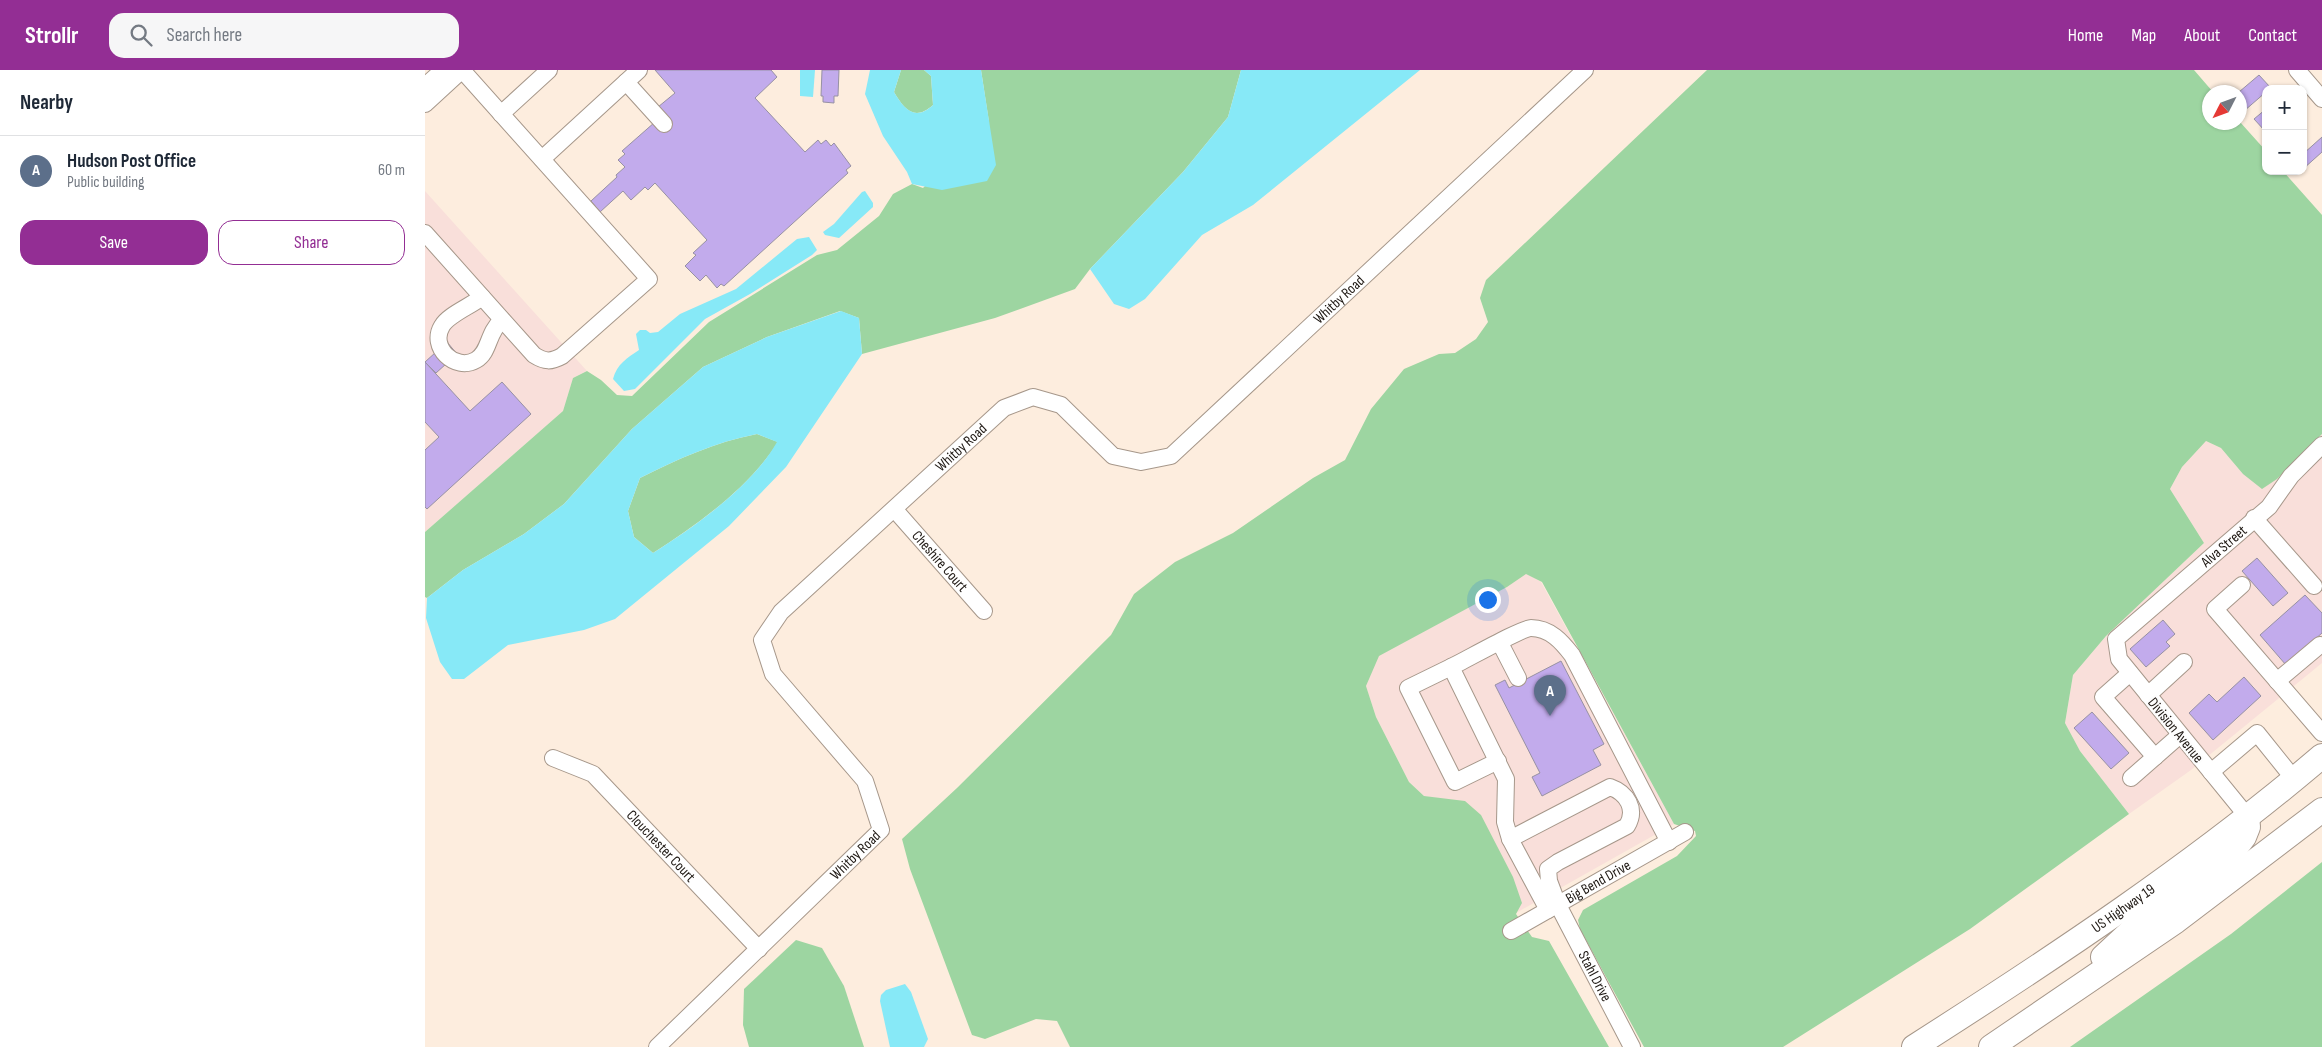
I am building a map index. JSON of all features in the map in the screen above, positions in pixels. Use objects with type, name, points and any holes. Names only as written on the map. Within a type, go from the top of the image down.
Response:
[{"type":"highway","name":"US Highway 19","points":[[1915,1047],[2068,946],[2247,816],[2322,756]]},
{"type":"highway","points":[[1991,1047],[2177,920],[2322,810]]},
{"type":"highway","points":[[2074,992],[2106,955],[2131,931],[2228,858],[2238,847],[2246,832],[2248,827],[2247,816]]},
{"type":"street","points":[[425,86],[443,70]]},
{"type":"street","points":[[425,104],[462,70],[649,279],[562,356],[553,361],[543,360],[534,354],[502,320],[425,233]]},
{"type":"street","points":[[501,114],[549,70]]},
{"type":"street","name":"Whitby Road","points":[[657,1047],[881,830],[865,781],[773,674],[762,640],[781,612],[895,510],[1004,408],[1033,397],[1061,405],[1113,456],[1141,462],[1171,456],[1585,70]]},
{"type":"street","points":[[2297,70],[2322,99]]},
{"type":"street","points":[[542,159],[629,75],[664,124]]},
{"type":"street","points":[[482,297],[447,319],[442,325],[439,341],[445,356],[460,363],[477,360],[487,347],[491,333],[502,320]]},
{"type":"street","name":"Alva Street","points":[[2116,639],[2255,518],[2269,508],[2291,476],[2322,445]]},
{"type":"street","name":"Cheshire Court","points":[[895,510],[984,611]]},
{"type":"street","points":[[2255,518],[2314,586]]},
{"type":"street","points":[[2242,585],[2215,609],[2322,733]]},
{"type":"street","points":[[1498,761],[1455,782],[1409,688],[1530,628],[1545,631],[1562,642],[1572,655],[1669,842]]},
{"type":"street","name":"Division Avenue","points":[[2116,639],[2119,659],[2247,816]]},
{"type":"street","points":[[1500,642],[1518,678]]},
{"type":"street","points":[[2277,681],[2320,645]]},
{"type":"street","points":[[2148,695],[2185,662]]},
{"type":"street","points":[[1451,667],[1507,779],[1505,822],[1510,839],[1523,864],[1553,907]]},
{"type":"street","points":[[2130,673],[2103,697],[2155,757]]},
{"type":"street","points":[[2211,772],[2257,733],[2294,779]]},
{"type":"street","points":[[2131,778],[2180,735]]},
{"type":"street","name":"Clouchester Court","points":[[553,758],[593,774],[759,949]]},
{"type":"street","points":[[1510,839],[1610,787],[1624,795],[1631,807],[1631,819],[1627,826],[1558,862],[1549,869],[1523,864]]},
{"type":"street","name":"Big Bend Drive","points":[[1511,931],[1685,832]]},
{"type":"street","points":[[1549,869],[1553,907]]},
{"type":"street","name":"Stahl Drive","points":[[1553,907],[1632,1047]]},
{"type":"shaded area","points":[[425,191],[587,371],[573,378],[563,411],[425,532]]},
{"type":"shaded area","points":[[2322,434],[2322,663],[2191,770],[2129,814],[2080,751],[2065,723],[2073,675],[2106,636],[2204,543],[2170,489],[2182,467],[2206,441],[2221,448],[2243,474],[2277,479]]},
{"type":"shaded area","points":[[1526,573],[1541,582],[1674,824],[1516,913],[1441,799],[1424,796],[1409,782],[1376,717],[1366,686],[1378,656],[1507,587]]},
{"type":"green space","points":[[901,70],[924,70],[931,76],[933,105],[920,113],[915,113],[902,104],[894,92]]},
{"type":"green space","points":[[981,70],[1241,70],[1228,117],[1183,172],[1090,269],[1075,289],[995,318],[862,354],[859,318],[840,311],[767,337],[703,367],[632,429],[564,504],[524,534],[463,570],[427,598],[425,597],[425,532],[563,411],[573,378],[587,371],[601,380],[617,395],[632,396],[709,322],[817,255],[837,250],[879,216],[893,194],[912,184],[923,188],[989,122]]},
{"type":"green space","points":[[1707,70],[2194,70],[2207,85],[2202,85],[2202,130],[2247,130],[2262,147],[2262,175],[2287,175],[2322,215],[2322,434],[2277,479],[2262,489],[2243,474],[2221,448],[2206,441],[2182,467],[2170,489],[2204,543],[2106,636],[2073,675],[2065,723],[2080,751],[2129,814],[1970,929],[1783,1047],[1644,1047],[1580,929],[1578,920],[1583,910],[1677,856],[1696,836],[1695,831],[1674,824],[1542,582],[1526,574],[1507,587],[1379,656],[1366,686],[1376,717],[1409,782],[1424,796],[1465,801],[1481,815],[1513,877],[1522,903],[1516,914],[1532,937],[1549,941],[1609,1047],[1070,1047],[1057,1021],[1036,1019],[985,1039],[972,1035],[910,869],[902,839],[957,788],[1111,635],[1134,594],[1175,562],[1233,533],[1313,478],[1345,460],[1371,409],[1404,369],[1439,354],[1455,353],[1476,339],[1488,322],[1480,298],[1486,280]]},
{"type":"green space","points":[[757,434],[778,442],[753,475],[738,490],[705,517],[653,553],[634,537],[628,511],[640,478],[697,452],[741,437]]},
{"type":"green space","points":[[2322,862],[2322,1047],[2070,1047],[2231,934]]},
{"type":"green space","points":[[796,940],[822,948],[844,986],[864,1047],[749,1047],[743,1025],[744,989]]},
{"type":"water","points":[[800,70],[815,70],[813,97],[800,96]]},
{"type":"water","points":[[870,70],[901,70],[894,92],[906,108],[915,113],[921,113],[933,105],[931,76],[924,70],[981,70],[996,165],[987,181],[942,190],[912,184],[907,172],[883,136],[865,94]]},
{"type":"water","points":[[1241,70],[1420,70],[1253,205],[1202,235],[1145,299],[1129,309],[1114,304],[1090,269],[1183,172],[1228,117]]},
{"type":"water","points":[[865,191],[873,203],[873,207],[839,238],[825,235],[823,232],[834,224],[862,192]]},
{"type":"water","points":[[809,237],[817,250],[812,255],[750,294],[705,319],[635,389],[624,391],[613,379],[620,365],[639,350],[636,334],[640,330],[646,330],[650,333],[658,332],[680,314],[736,289],[797,239]]},
{"type":"water","points":[[841,311],[859,318],[862,354],[786,467],[729,526],[615,619],[584,630],[508,645],[464,679],[452,679],[440,662],[426,618],[427,598],[463,570],[524,534],[564,504],[632,429],[703,367],[767,337]],"holes":[[[757,434],[777,442],[753,474],[722,504],[670,542],[653,553],[634,537],[628,511],[640,478],[697,452],[741,437]]]},
{"type":"water","points":[[905,984],[911,992],[928,1039],[924,1047],[890,1047],[880,1001],[881,995],[886,990]]},
{"type":"building","points":[[655,70],[771,70],[777,77],[755,98],[805,152],[818,140],[821,144],[826,140],[831,146],[834,143],[851,166],[846,170],[848,173],[724,286],[721,284],[717,288],[706,275],[700,281],[685,266],[696,255],[693,253],[707,240],[655,183],[648,190],[645,187],[631,200],[623,191],[600,212],[591,201],[625,167],[618,160],[625,154],[622,151],[655,122],[663,131],[672,122],[658,107],[675,93]]},
{"type":"building","points":[[822,70],[839,70],[838,96],[834,96],[834,103],[823,102],[823,96],[821,96]]},
{"type":"building","points":[[2259,75],[2268,85],[2262,85],[2262,95],[2247,108],[2247,85]]},
{"type":"building","points":[[2262,112],[2262,128],[2254,119]]},
{"type":"building","points":[[2322,137],[2322,152],[2307,165],[2307,150]]},
{"type":"building","points":[[447,342],[457,354],[436,373],[425,362]]},
{"type":"building","points":[[425,362],[470,411],[502,382],[531,414],[427,509],[425,507],[425,450],[439,437],[425,422]]},
{"type":"building","points":[[2257,558],[2288,593],[2273,606],[2242,571]]},
{"type":"building","points":[[2305,595],[2322,613],[2322,633],[2286,665],[2260,635]]},
{"type":"building","points":[[2163,620],[2175,634],[2166,642],[2170,646],[2146,667],[2130,649]]},
{"type":"building","points":[[1561,661],[1604,744],[1593,750],[1601,765],[1542,796],[1532,777],[1540,773],[1495,685],[1505,680],[1509,688]]},
{"type":"building","points":[[2244,677],[2261,696],[2213,740],[2189,713],[2209,694],[2217,702]]},
{"type":"building","points":[[2092,712],[2129,753],[2111,769],[2074,728]]},
{"type":"place","name":"Hudson Post Office","points":[[1550,716]]}]
